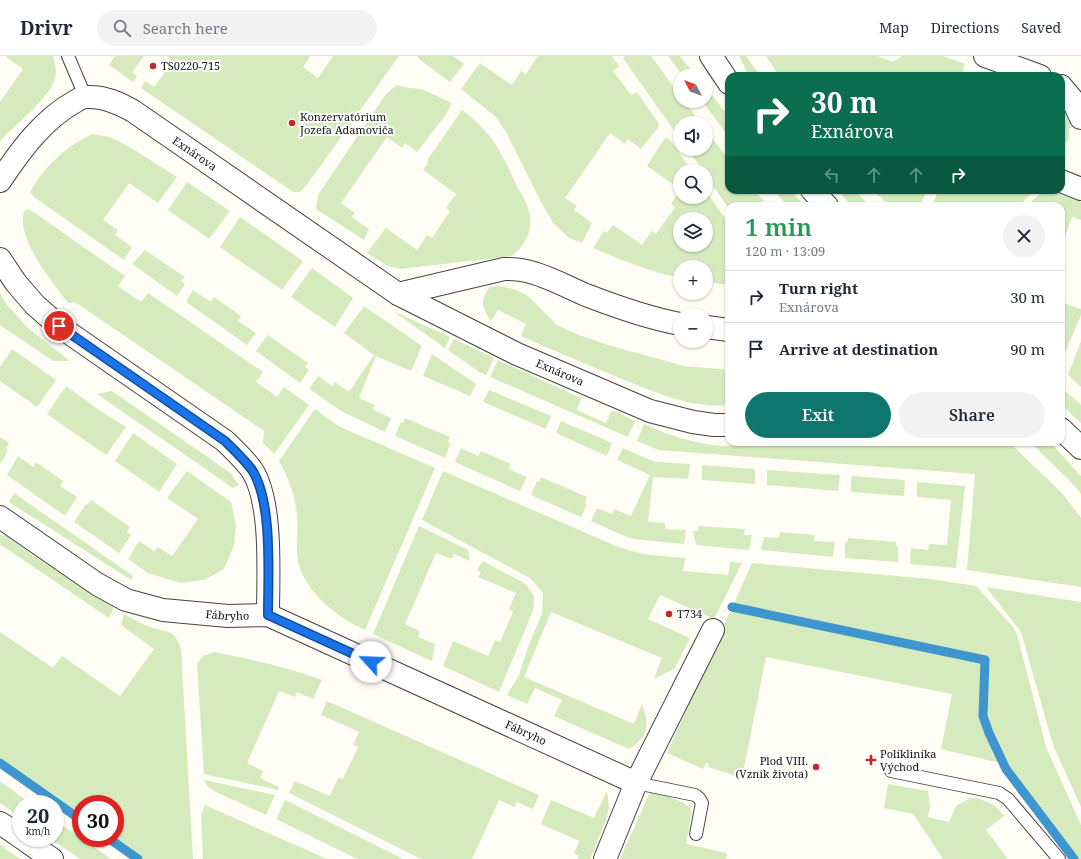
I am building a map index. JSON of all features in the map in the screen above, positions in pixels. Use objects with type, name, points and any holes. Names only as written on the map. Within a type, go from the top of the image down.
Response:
[{"type":"street","points":[[711,56],[725,77]]},
{"type":"street","points":[[985,56],[1035,68]]},
{"type":"street","points":[[1065,91],[1072,99],[1081,118]]},
{"type":"street","points":[[0,181],[14,160],[53,117],[85,96]]},
{"type":"street","name":"Exnárova","points":[[85,96],[102,98],[118,103],[133,111],[398,294],[517,354],[650,411],[693,422],[725,425]]},
{"type":"street","points":[[1065,183],[1081,189]]},
{"type":"street","points":[[816,194],[823,202]]},
{"type":"street","points":[[0,259],[16,283],[35,305],[59,326],[225,441],[252,471],[258,483],[265,508],[268,550],[268,615]]},
{"type":"street","points":[[398,294],[504,269],[516,270],[536,274],[603,301],[637,313],[673,323]]},
{"type":"street","points":[[713,328],[725,329]]},
{"type":"street","points":[[1065,433],[1081,448]]},
{"type":"street","name":"Fábryho","points":[[0,518],[97,584],[126,600],[163,610],[228,616],[268,615],[636,783]]},
{"type":"street","points":[[605,859],[636,783],[713,630]]},
{"type":"street","points":[[0,823],[12,831]]},
{"type":"street","points":[[35,847],[52,859]]},
{"type":"lane","points":[[68,56],[85,96]]},
{"type":"lane","points":[[891,771],[1000,793],[1008,799],[1059,859]]},
{"type":"lane","points":[[636,783],[695,795],[699,798],[702,803],[696,834]]},
{"type":"green space","points":[[53,56],[56,72],[54,81],[42,100],[0,142],[0,102],[23,69],[6,57]]},
{"type":"green space","points":[[115,56],[144,56],[132,72],[137,76],[133,82],[109,65]]},
{"type":"green space","points":[[167,56],[310,56],[303,67],[318,78],[333,56],[399,56],[306,186],[300,192],[293,192],[141,88],[145,81],[154,87],[173,61]]},
{"type":"green space","points":[[417,56],[453,56],[464,64],[450,82]]},
{"type":"green space","points":[[538,56],[612,56],[619,66],[613,71],[631,95],[637,92],[659,124],[658,128],[641,149],[628,139],[625,144],[610,133],[565,198],[577,206],[574,210],[592,223],[582,243],[569,238],[553,223],[507,134],[496,117],[461,89],[480,63],[512,85],[521,71],[526,74]]},
{"type":"green space","points":[[625,56],[651,56],[673,86],[673,108],[689,108],[696,116],[673,116],[673,129],[623,58]]},
{"type":"green space","points":[[668,56],[680,56],[689,68],[677,68]]},
{"type":"green space","points":[[739,56],[746,56],[758,72],[747,72]]},
{"type":"green space","points":[[766,56],[877,56],[893,62],[902,56],[943,56],[965,64],[962,72],[776,72]]},
{"type":"green space","points":[[397,85],[422,89],[452,103],[445,116],[417,152],[405,143],[402,148],[387,137],[341,203],[355,213],[352,217],[369,229],[364,240],[316,209],[318,195],[386,94]]},
{"type":"green space","points":[[713,97],[725,112],[725,132],[707,108],[713,108]]},
{"type":"green space","points":[[462,110],[473,118],[489,135],[501,153],[528,209],[531,222],[529,233],[523,244],[512,256],[400,269],[388,266],[367,253],[386,228],[417,250],[427,235],[432,238],[450,211],[446,208],[456,194],[423,170],[427,165],[428,159]]},
{"type":"green space","points":[[1065,114],[1070,123],[1069,139],[1065,144]]},
{"type":"green space","points":[[92,134],[110,137],[128,146],[177,177],[158,203],[129,183],[103,220],[118,230],[115,235],[132,247],[124,260],[34,197],[30,192],[42,174],[56,158],[82,139]]},
{"type":"green space","points":[[667,138],[673,144],[673,156],[681,156],[687,164],[673,164],[673,184],[647,166],[664,139]]},
{"type":"green space","points":[[713,139],[725,155],[725,194],[758,194],[764,202],[725,202],[725,203],[713,186],[713,164],[698,164],[692,156],[713,156]]},
{"type":"green space","points":[[187,182],[230,211],[209,239],[168,210]]},
{"type":"green space","points":[[777,194],[794,194],[801,202],[784,202]]},
{"type":"green space","points":[[841,194],[858,194],[866,202],[848,202]]},
{"type":"green space","points":[[877,194],[925,194],[922,202],[885,202]]},
{"type":"green space","points":[[936,194],[1032,194],[1022,202],[934,202]]},
{"type":"green space","points":[[1040,194],[1059,194],[1081,202],[1081,220],[1072,217],[1065,236],[1065,202],[1031,202]]},
{"type":"green space","points":[[673,201],[673,204],[713,204],[713,201],[725,218],[725,284],[713,283],[713,260],[673,260],[673,276],[646,269],[593,248],[604,231],[607,233],[613,225],[642,245],[652,231],[656,234],[675,207],[671,204]]},
{"type":"green space","points":[[29,209],[125,276],[118,286],[141,302],[148,293],[263,372],[256,382],[277,397],[284,387],[309,405],[274,454],[263,443],[264,431],[75,302],[68,303],[36,258],[29,245],[23,220],[25,210]]},
{"type":"green space","points":[[240,217],[303,261],[282,290],[220,247]]},
{"type":"green space","points":[[145,250],[185,277],[181,281],[185,284],[177,296],[132,264]]},
{"type":"green space","points":[[312,268],[353,298],[335,327],[291,297]]},
{"type":"green space","points":[[499,286],[513,289],[527,295],[557,325],[579,335],[608,345],[684,366],[725,370],[725,405],[714,406],[686,402],[658,393],[605,372],[521,336],[526,324],[498,310],[491,321],[483,304],[484,296],[490,287]]},
{"type":"green space","points":[[193,290],[211,302],[214,297],[241,316],[238,321],[256,333],[247,345],[186,302]]},
{"type":"green space","points":[[0,293],[7,305],[28,328],[70,361],[53,361],[0,325]]},
{"type":"green space","points":[[1065,303],[1081,309],[1081,315],[1065,353]]},
{"type":"green space","points":[[364,306],[422,346],[411,371],[376,356],[359,398],[375,405],[373,410],[391,418],[385,432],[343,412],[309,389],[318,376],[332,386],[335,382],[349,392],[374,355],[344,333]]},
{"type":"green space","points":[[393,311],[450,337],[445,348]]},
{"type":"green space","points":[[268,335],[308,363],[305,367],[309,370],[300,383],[256,351]]},
{"type":"green space","points":[[454,339],[494,358],[486,375],[479,372],[448,350]]},
{"type":"green space","points":[[1081,341],[1081,387],[1068,375]]},
{"type":"green space","points":[[12,349],[56,380],[37,407],[0,381],[0,367]]},
{"type":"green space","points":[[432,354],[476,384],[470,396],[423,376]]},
{"type":"green space","points":[[498,360],[581,398],[577,410],[606,423],[612,410],[635,421],[628,437],[490,377]]},
{"type":"green space","points":[[66,386],[126,427],[106,455],[47,414]]},
{"type":"green space","points":[[489,390],[551,416],[546,429],[483,402]]},
{"type":"green space","points":[[112,391],[232,474],[239,485],[233,488],[97,394]]},
{"type":"green space","points":[[1065,391],[1081,405],[1081,423],[1065,409]]},
{"type":"green space","points":[[315,409],[338,426],[435,468],[365,630],[336,613],[318,597],[304,578],[298,562],[295,502],[288,480],[279,461]]},
{"type":"green space","points":[[405,418],[450,437],[448,442],[450,444],[445,458],[395,436],[401,422],[403,423]]},
{"type":"green space","points":[[561,421],[612,443],[607,456],[556,433]]},
{"type":"green space","points":[[644,424],[682,438],[722,446],[1013,446],[1062,493],[1081,518],[1081,587],[967,570],[975,474],[659,450],[637,441]]},
{"type":"green space","points":[[133,433],[177,464],[159,492],[115,461]]},
{"type":"green space","points":[[0,437],[9,443],[6,448],[8,449],[5,456],[0,464]]},
{"type":"green space","points":[[1034,446],[1054,446],[1081,476],[1081,494],[1073,484]]},
{"type":"green space","points":[[461,448],[478,456],[481,451],[511,464],[508,469],[527,477],[520,491],[455,462]]},
{"type":"green space","points":[[623,448],[655,462],[690,464],[688,479],[653,477],[648,522],[665,523],[665,529],[686,530],[684,544],[634,539],[591,521],[597,508],[612,514],[614,509],[631,516],[650,475],[617,460]]},
{"type":"green space","points":[[18,456],[33,467],[36,462],[63,481],[60,486],[77,497],[65,516],[7,475]]},
{"type":"green space","points":[[702,465],[755,469],[755,484],[702,480]]},
{"type":"green space","points":[[767,470],[840,475],[838,491],[767,485]]},
{"type":"green space","points":[[187,471],[231,502],[236,525],[234,545],[224,569],[204,580],[180,583],[148,573],[128,559],[139,541],[154,551],[158,547],[172,556],[198,519],[167,498]]},
{"type":"green space","points":[[443,471],[616,546],[642,554],[685,558],[683,571],[728,575],[730,562],[742,563],[714,619],[660,595],[648,619],[690,638],[675,668],[654,679],[662,658],[551,612],[524,677],[634,724],[642,704],[647,724],[646,730],[641,740],[629,749],[554,716],[562,700],[535,688],[527,704],[507,695],[519,675],[528,647],[542,614],[543,593],[530,578],[422,520]]},
{"type":"green space","points":[[851,476],[905,480],[904,496],[851,492]]},
{"type":"green space","points":[[541,477],[587,497],[585,503],[587,504],[581,517],[531,495],[537,481],[539,482]]},
{"type":"green space","points":[[917,482],[965,486],[956,568],[910,564],[911,548],[928,550],[929,544],[947,545],[951,500],[917,497]]},
{"type":"green space","points":[[14,493],[133,576],[131,580],[9,502]]},
{"type":"green space","points":[[91,500],[130,527],[127,532],[131,535],[119,553],[74,522],[86,504],[88,505]]},
{"type":"green space","points":[[419,526],[468,550],[470,561],[454,554],[452,559],[436,553],[405,624],[420,631],[418,637],[435,644],[432,661],[373,634]]},
{"type":"green space","points":[[698,526],[745,529],[744,535],[752,535],[749,550],[696,545],[693,531],[698,531]]},
{"type":"green space","points":[[780,532],[815,535],[814,541],[835,542],[833,557],[761,550],[764,537],[779,538]]},
{"type":"green space","points":[[0,535],[6,536],[37,558],[114,607],[109,618],[1,545],[0,546]]},
{"type":"green space","points":[[848,538],[896,542],[896,547],[898,547],[898,562],[845,558],[845,543],[847,543]]},
{"type":"green space","points":[[483,561],[526,584],[534,596],[533,611],[499,692],[443,666],[453,641],[488,656],[495,640],[500,642],[513,612],[509,609],[516,593],[478,577],[481,572],[477,570]]},
{"type":"green space","points":[[752,563],[931,579],[976,586],[1013,627],[1017,634],[1046,747],[1081,825],[1081,859],[1077,859],[1074,856],[1008,768],[1000,763],[941,749],[952,694],[766,657],[742,778],[708,767],[709,764],[706,763],[703,769],[667,753]]},
{"type":"green space","points":[[986,587],[1081,602],[1081,807],[1053,745],[1021,632]]},
{"type":"green space","points":[[124,614],[138,622],[171,633],[176,638],[181,649],[193,859],[142,859],[124,847],[124,795],[72,795],[72,811],[64,805],[64,795],[50,795],[0,759],[0,632],[53,668],[62,656],[120,696],[154,649],[121,625]]},
{"type":"green space","points":[[214,652],[295,671],[322,680],[313,699],[297,692],[295,697],[279,691],[247,763],[263,771],[260,778],[279,787],[278,790],[204,774],[197,664],[203,656]]},
{"type":"green space","points":[[327,701],[539,795],[533,809],[517,802],[514,807],[499,800],[472,859],[421,859],[289,793],[295,781],[330,796],[338,778],[343,779],[358,747],[353,745],[359,732],[321,715]]},
{"type":"green space","points":[[204,780],[275,795],[266,815],[214,791],[207,786]]},
{"type":"green space","points":[[0,781],[19,795],[12,795],[12,812],[0,803]]},
{"type":"green space","points":[[888,784],[928,791],[930,807],[928,817],[949,822],[956,806],[970,798],[978,798],[996,806],[1004,816],[986,830],[1008,859],[943,859],[913,814],[884,808]]},
{"type":"green space","points":[[651,790],[682,802],[691,808],[686,844],[727,853],[726,859],[620,859]]},
{"type":"green space","points":[[607,791],[609,808],[605,823],[590,859],[578,859],[579,856],[574,854],[579,841],[541,824],[551,800],[594,818]]},
{"type":"green space","points":[[285,800],[403,859],[357,859],[276,819]]},
{"type":"green space","points":[[205,805],[327,859],[203,859],[201,815]]},
{"type":"green space","points":[[64,826],[72,832],[72,847],[94,847],[111,859],[80,859],[62,847],[64,847]]},
{"type":"green space","points":[[0,845],[20,859],[0,859]]},
{"type":"waterway","points":[[732,607],[985,660],[983,716],[989,733],[1006,769],[1074,859]]},
{"type":"waterway","points":[[0,763],[72,814]]},
{"type":"waterway","points":[[121,847],[138,859]]},
{"type":"place","name":"TS0220-715","points":[[153,66]]},
{"type":"place","name":"Konzervatórium Jozefa Adamoviča","points":[[292,123]]},
{"type":"place","name":"T734","points":[[669,614]]},
{"type":"place","name":"Poliklinika Východ","points":[[871,760]]},
{"type":"place","name":"Plod VIII. (Vznik života)","points":[[816,767]]},
{"type":"route","points":[[59,326],[225,441],[240,456],[252,471],[258,483],[265,508],[268,550],[268,615],[371,662]]}]
